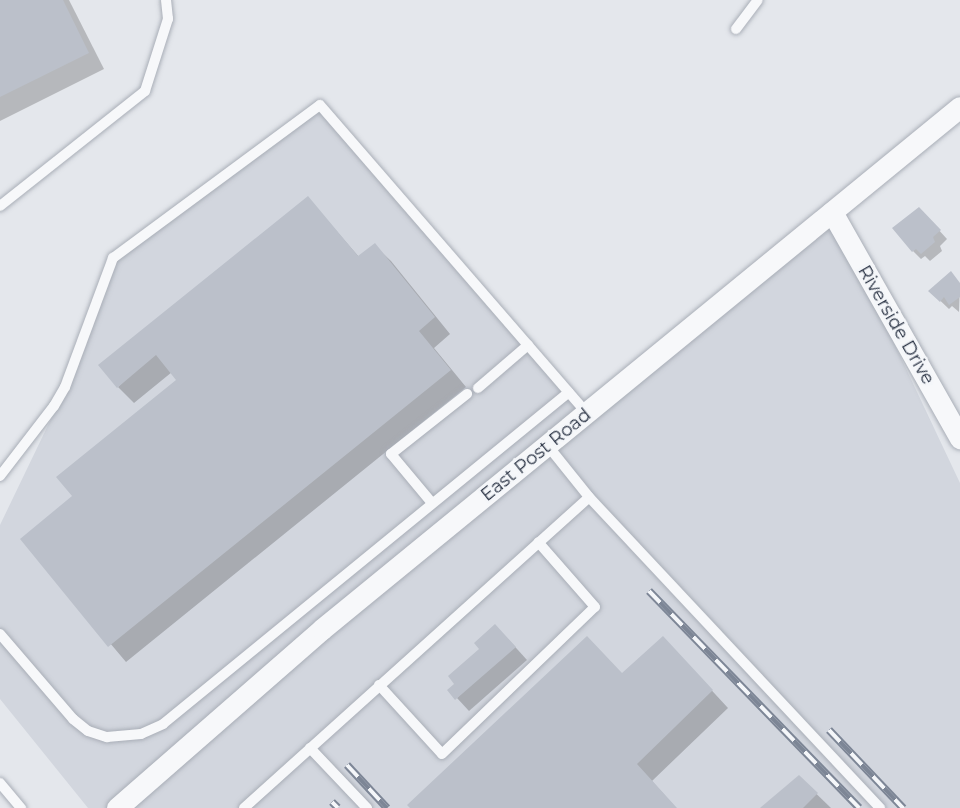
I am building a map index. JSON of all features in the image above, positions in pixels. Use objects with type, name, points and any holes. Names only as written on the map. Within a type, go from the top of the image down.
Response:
[{"type":"street","name":"East Post Road","points":[[117,808],[312,638],[960,107]]},
{"type":"street","name":"Riverside Drive","points":[[832,212],[960,438]]},
{"type":"lane","points":[[0,206],[145,91],[168,19],[166,0]]},
{"type":"lane","points":[[736,29],[758,0]]},
{"type":"lane","points":[[0,476],[54,406],[65,387],[113,258],[320,105],[587,414]]},
{"type":"lane","points":[[478,388],[528,345]]},
{"type":"lane","points":[[0,634],[73,719],[88,731],[107,737],[141,734],[163,724],[569,392]]},
{"type":"lane","points":[[432,503],[391,454],[467,394]]},
{"type":"lane","points":[[548,446],[589,497],[880,808]]},
{"type":"lane","points":[[244,808],[589,497]]},
{"type":"lane","points":[[379,685],[442,754],[595,607],[538,542]]},
{"type":"lane","points":[[310,748],[367,808]]},
{"type":"lane","points":[[0,783],[21,808]]},
{"type":"shaded area","points":[[320,105],[587,413],[832,212],[960,483],[960,808],[88,808],[0,699],[0,525],[51,419],[113,258]]},
{"type":"building","points":[[0,0],[63,0],[89,53],[0,97]]},
{"type":"building","points":[[308,196],[358,256],[375,243],[435,317],[419,331],[451,370],[108,647],[20,539],[72,496],[56,477],[176,380],[156,355],[117,388],[98,365]]},
{"type":"building","points":[[919,207],[941,230],[933,237],[935,242],[921,254],[916,249],[912,252],[892,228]]},
{"type":"building","points":[[951,271],[960,283],[960,297],[949,305],[944,297],[940,302],[928,291]]},
{"type":"building","points":[[495,624],[516,647],[455,700],[447,690],[454,684],[448,676],[479,649],[474,643]]},
{"type":"building","points":[[587,636],[622,673],[663,636],[713,690],[637,764],[677,808],[410,808],[407,805]]},
{"type":"building","points":[[799,775],[818,793],[803,808],[760,808]]},
{"type":"railway","points":[[649,591],[859,808]]},
{"type":"railway","points":[[829,730],[903,808]]},
{"type":"railway","points":[[347,765],[387,808]]},
{"type":"railway","points":[[332,802],[338,808]]}]
